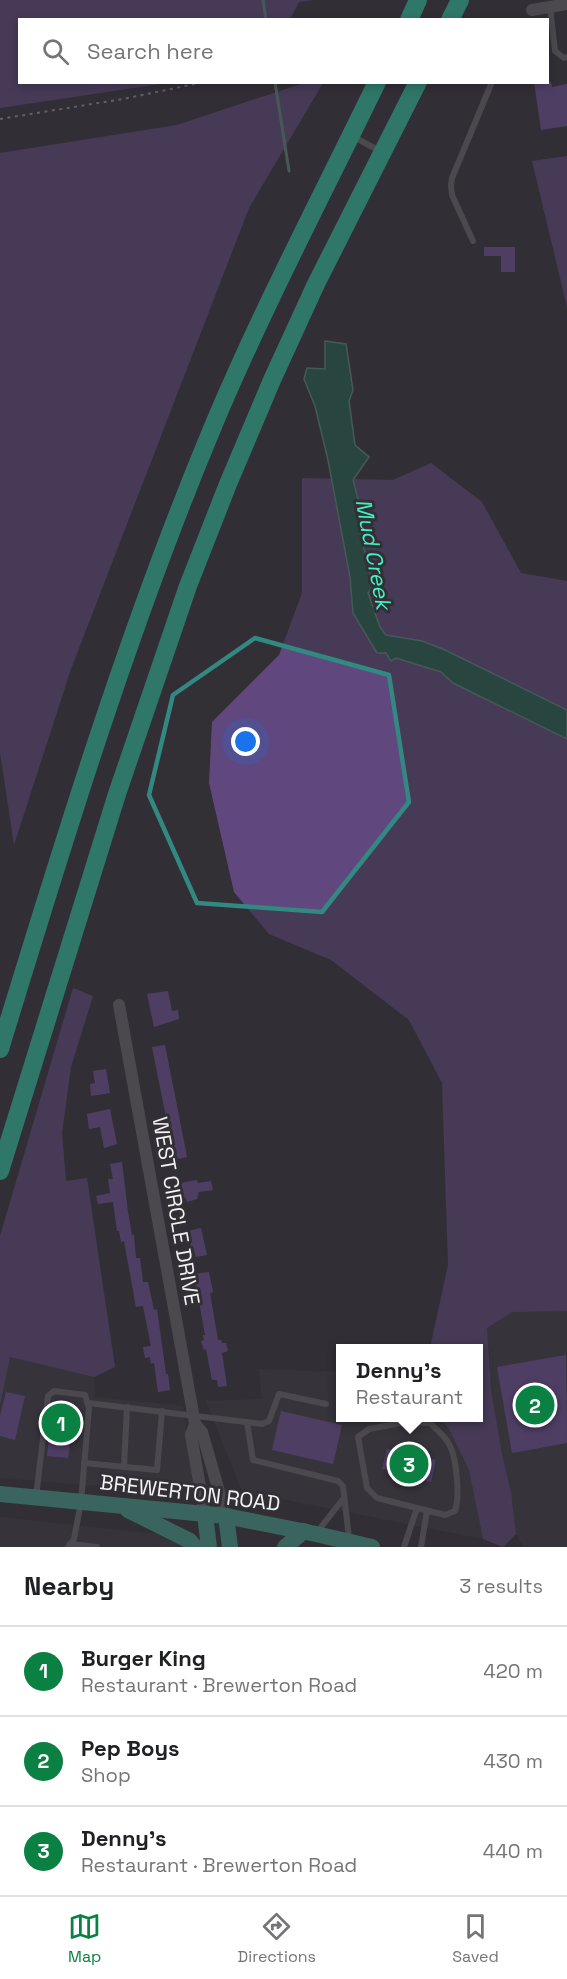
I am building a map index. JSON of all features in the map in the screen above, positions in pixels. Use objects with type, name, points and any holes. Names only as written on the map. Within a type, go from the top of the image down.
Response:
[{"type":"highway","points":[[410,18],[418,0]]},
{"type":"highway","points":[[451,18],[460,0]]},
{"type":"highway","points":[[0,1049],[86,770],[157,567],[209,435],[271,295],[376,84]]},
{"type":"highway","points":[[0,1171],[117,794],[188,586],[272,380],[316,284],[417,84]]},
{"type":"main road","name":"BREWERTON ROAD","points":[[0,1494],[225,1516],[310,1532],[372,1547]]},
{"type":"main road","points":[[119,1505],[190,1541],[195,1547]]},
{"type":"main road","points":[[205,1515],[209,1547]]},
{"type":"main road","points":[[225,1516],[230,1547]]},
{"type":"main road","points":[[285,1547],[310,1532]]},
{"type":"street","points":[[530,15],[550,7],[567,4]]},
{"type":"street","name":"WEST CIRCLE DRIVE","points":[[119,1005],[194,1419],[191,1435],[205,1515]]},
{"type":"street","name":"WEST CIRCLE DRIVE","points":[[194,1419],[202,1432],[225,1516]]},
{"type":"lane","points":[[550,7],[555,51],[564,58],[567,57]]},
{"type":"lane","points":[[473,241],[452,195],[451,186],[458,163],[491,84]]},
{"type":"lane","points":[[351,136],[382,153]]},
{"type":"lane","points":[[36,1498],[48,1396],[54,1391],[85,1395],[88,1402],[81,1502],[74,1539],[69,1545]]},
{"type":"lane","points":[[88,1402],[162,1411],[194,1419],[262,1424],[269,1421],[279,1394],[326,1404]]},
{"type":"lane","points":[[124,1467],[127,1407]]},
{"type":"lane","points":[[84,1463],[157,1470],[162,1411]]},
{"type":"lane","points":[[247,1422],[253,1460],[338,1481],[342,1485],[350,1542]]},
{"type":"lane","points":[[406,1422],[430,1423],[450,1444],[457,1480],[456,1507],[454,1511],[445,1515],[427,1511],[377,1498],[367,1488],[358,1437],[369,1429],[406,1422]]},
{"type":"lane","points":[[310,1532],[343,1498]]},
{"type":"lane","points":[[404,1547],[417,1508]]},
{"type":"lane","points":[[421,1547],[427,1511]]},
{"type":"lane","points":[[69,1545],[97,1547]]},
{"type":"path","points":[[0,119],[123,99],[194,84]]},
{"type":"highlighted area","points":[[255,638],[389,675],[409,802],[322,912],[197,903],[149,795],[173,695]]},
{"type":"shaded area","points":[[0,0],[314,0],[299,2],[291,18],[18,18],[18,84],[160,84],[0,108]]},
{"type":"shaded area","points":[[301,84],[322,84],[249,208],[71,669],[14,845],[0,752],[0,153],[177,125]]},
{"type":"shaded area","points":[[567,156],[567,307],[532,161]]},
{"type":"shaded area","points":[[325,341],[346,344],[353,390],[349,401],[355,445],[369,457],[353,480],[359,503],[366,514],[360,532],[373,586],[368,593],[380,627],[386,635],[422,641],[443,649],[567,710],[567,739],[453,683],[441,672],[396,658],[391,661],[386,653],[377,653],[353,613],[350,577],[328,460],[315,406],[304,379],[307,368],[325,369]]},
{"type":"shaded area","points":[[431,463],[482,502],[521,573],[567,581],[567,1311],[512,1312],[487,1328],[491,1390],[511,1492],[516,1534],[503,1547],[483,1539],[469,1470],[443,1422],[483,1422],[483,1344],[431,1344],[448,1265],[442,1083],[409,1020],[331,960],[269,934],[234,892],[209,783],[212,722],[279,655],[302,593],[302,478],[393,480]]},
{"type":"shaded area","points":[[73,988],[93,996],[71,1067],[62,1133],[66,1181],[87,1178],[115,1367],[94,1377],[10,1357],[0,1406],[0,1236]]},
{"type":"shaded area","points":[[567,1311],[567,1547],[524,1547],[516,1534],[511,1492],[491,1390],[487,1328],[512,1312]]},
{"type":"shaded area","points":[[10,1357],[94,1377],[95,1397],[183,1406],[194,1481],[184,1493],[0,1478],[0,1406]]},
{"type":"shaded area","points":[[259,1369],[336,1372],[336,1422],[443,1422],[469,1470],[483,1539],[242,1491],[206,1401],[262,1399]]},
{"type":"shaded area","points":[[0,1517],[157,1534],[180,1542],[184,1547],[0,1547]]},
{"type":"building","points":[[551,82],[552,87],[567,84],[567,126],[541,130],[534,84]]},
{"type":"building","points":[[484,247],[515,247],[515,272],[501,272],[501,256],[484,256]]},
{"type":"building","points":[[168,991],[172,1011],[178,1010],[179,1019],[154,1027],[147,994]]},
{"type":"building","points":[[165,1045],[187,1157],[177,1159],[176,1152],[173,1152],[152,1047]]},
{"type":"building","points":[[106,1069],[110,1093],[91,1096],[90,1084],[95,1083],[93,1071]]},
{"type":"building","points":[[110,1109],[117,1144],[104,1148],[100,1127],[89,1129],[87,1114]]},
{"type":"building","points":[[122,1162],[136,1258],[140,1258],[143,1282],[148,1282],[154,1310],[157,1309],[170,1390],[158,1392],[154,1363],[151,1364],[150,1357],[145,1358],[143,1347],[151,1346],[143,1306],[136,1307],[124,1241],[121,1242],[119,1231],[117,1231],[113,1202],[98,1204],[96,1196],[110,1193],[108,1179],[113,1179],[110,1164]]},
{"type":"building","points":[[197,1180],[198,1183],[211,1181],[213,1190],[199,1192],[197,1199],[187,1202],[181,1183]]},
{"type":"building","points":[[201,1228],[207,1255],[196,1257],[193,1246],[191,1247],[188,1231]]},
{"type":"building","points":[[209,1272],[218,1340],[226,1343],[228,1351],[222,1353],[227,1386],[218,1387],[217,1380],[212,1380],[206,1349],[204,1350],[201,1341],[204,1340],[203,1335],[205,1335],[194,1274]]},
{"type":"building","points":[[566,1355],[567,1443],[512,1453],[497,1367]]},
{"type":"building","points":[[6,1392],[25,1396],[15,1440],[0,1436],[0,1416]]},
{"type":"building","points":[[52,1407],[74,1409],[68,1458],[47,1456]]},
{"type":"building","points":[[281,1411],[342,1425],[333,1464],[272,1450]]},
{"type":"building","points":[[387,1449],[436,1460],[431,1482],[416,1478],[415,1484],[392,1479],[394,1471],[382,1469]]},
{"type":"waterway","name":"Mud Creek","points":[[263,0],[266,18]]},
{"type":"waterway","name":"Mud Creek","points":[[275,84],[289,171]]},
{"type":"place","name":"Pep Boys","points":[[535,1405]]},
{"type":"place","name":"Burger King","points":[[61,1423]]},
{"type":"place","name":"Denny's","points":[[409,1464]]}]
